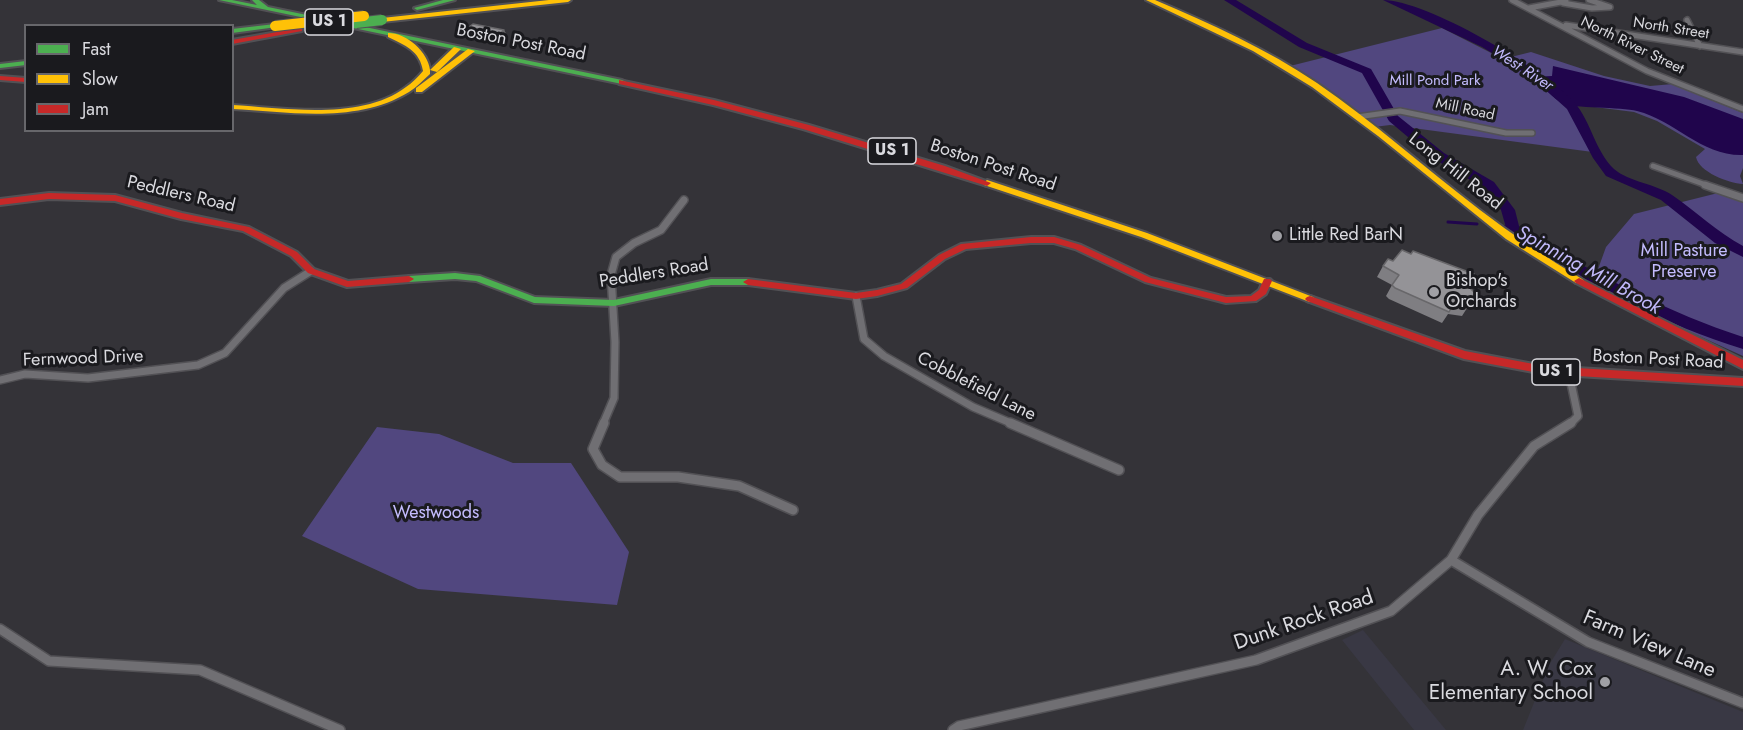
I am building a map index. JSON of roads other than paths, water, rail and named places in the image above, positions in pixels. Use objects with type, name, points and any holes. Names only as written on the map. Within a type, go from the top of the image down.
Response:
[{"type":"main road","name":"Boston Post Road","points":[[222,0],[698,97],[862,141],[1144,235],[1447,351],[1500,363],[1565,372],[1743,382]]},
{"type":"main road","points":[[255,0],[266,9]]},
{"type":"main road","points":[[364,16],[426,7],[452,0]]},
{"type":"main road","points":[[234,31],[509,0]]},
{"type":"main road","points":[[234,40],[382,20],[568,0]]},
{"type":"main road","name":"Long Hill Road","points":[[1149,0],[1209,26],[1291,70],[1357,117],[1501,231],[1552,266],[1618,303],[1743,365]]},
{"type":"main road","points":[[391,36],[422,51],[428,61],[427,72],[412,89]]},
{"type":"main road","points":[[234,109],[365,108],[390,101],[412,89],[457,49]]},
{"type":"main road","points":[[234,109],[342,113],[382,108],[414,94],[471,51]]},
{"type":"main road","points":[[0,58],[24,55]]},
{"type":"main road","points":[[0,66],[24,63]]},
{"type":"main road","points":[[0,78],[24,80]]},
{"type":"main road","name":"Peddlers Road","points":[[0,202],[49,196],[89,196],[124,200],[181,216],[246,229],[294,254],[311,271],[346,284],[445,276],[477,278],[534,300],[614,303],[681,287],[739,281],[856,296],[904,286],[942,257],[964,246],[1031,240],[1054,240],[1077,247],[1148,280],[1226,300],[1253,299],[1263,292],[1267,281]]},
{"type":"street","name":"North River Street","points":[[1512,0],[1647,70],[1743,109]]},
{"type":"street","points":[[1529,9],[1574,0]]},
{"type":"street","points":[[1563,3],[1592,9],[1610,7],[1589,0]]},
{"type":"street","points":[[1687,20],[1700,46]]},
{"type":"street","name":"North Street","points":[[1561,24],[1743,52]]},
{"type":"street","name":"Mill Road","points":[[1357,117],[1390,111],[1506,133],[1532,133]]},
{"type":"street","points":[[1653,166],[1743,198]]},
{"type":"street","points":[[684,200],[661,230],[634,243],[616,257],[611,275],[614,303],[614,398],[593,449],[602,465],[620,477],[678,477],[739,486],[793,510]]},
{"type":"street","name":"Fernwood Drive","points":[[0,380],[25,374],[88,378],[198,365],[225,353],[284,288],[311,271]]},
{"type":"street","name":"Cobblefield Lane","points":[[856,296],[864,339],[884,356],[973,407],[1119,470]]},
{"type":"street","name":"Dunk Rock Road","points":[[953,730],[959,726],[1256,660],[1391,611],[1451,560],[1478,514],[1534,446],[1569,425],[1578,416],[1571,383],[1565,372]]},
{"type":"street","name":"Farm View Lane","points":[[1451,560],[1588,642],[1743,703]]},
{"type":"street","points":[[0,629],[49,661],[200,670],[340,730]]},
{"type":"waterway","points":[[1229,0],[1303,45],[1367,71],[1393,118],[1439,156],[1489,185],[1508,210],[1512,228],[1530,242],[1654,310],[1687,325],[1743,343]]},
{"type":"waterway","name":"West River","points":[[1388,0],[1460,32],[1534,73],[1555,89],[1571,106],[1599,158],[1611,173],[1666,197],[1720,240],[1743,252]]},
{"type":"waterway","name":"Spinning Mill Brook","points":[[1448,222],[1477,224]]},
{"type":"waterway","name":"Spinning Mill Brook","points":[[1500,226],[1512,228]]},
{"type":"place","name":"Little Red BarN","points":[[1277,236]]},
{"type":"place","name":"Bishop's Orchards","points":[[1434,292]]},
{"type":"place","name":"A. W. Cox Elementary School","points":[[1605,682]]},
{"type":"park label","name":"Mill Pond Park","points":[[1435,81]]},
{"type":"park label","name":"Mill Pasture Preserve","points":[[1684,262]]},
{"type":"park label","name":"Westwoods","points":[[436,514]]}]
